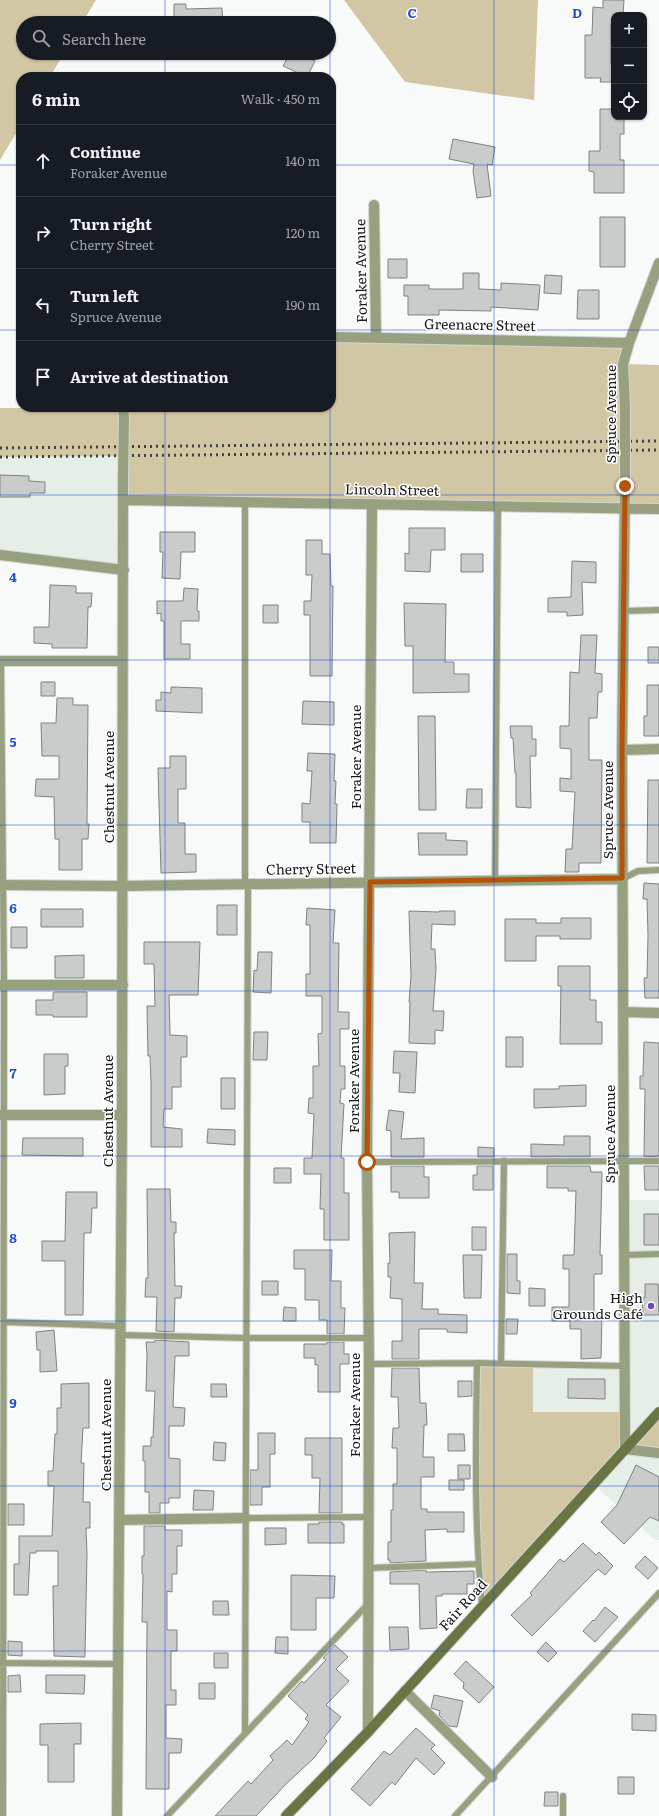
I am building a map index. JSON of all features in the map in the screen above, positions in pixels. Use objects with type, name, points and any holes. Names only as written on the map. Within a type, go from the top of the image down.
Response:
[{"type":"main road","name":"Fair Road","points":[[286,1816],[368,1732],[659,1412]]},
{"type":"street","name":"Foraker Avenue","points":[[374,205],[376,337]]},
{"type":"street","name":"Spruce Avenue","points":[[626,1449],[624,1366],[624,1012],[622,878],[625,486],[625,407],[623,364],[629,343],[659,263]]},
{"type":"street","name":"Greenacre Street","points":[[336,337],[629,343]]},
{"type":"street","name":"Chestnut Avenue","points":[[117,1816],[122,1115],[124,412]]},
{"type":"street","name":"Lincoln Street","points":[[124,500],[659,509]]},
{"type":"street","name":"Foraker Avenue","points":[[368,1732],[369,1338],[367,1162],[372,504]]},
{"type":"street","points":[[0,554],[124,570]]},
{"type":"street","points":[[0,661],[123,661]]},
{"type":"street","points":[[622,750],[659,749]]},
{"type":"street","name":"Cherry Street","points":[[2,884],[122,886],[622,878]]},
{"type":"street","points":[[2,985],[122,985]]},
{"type":"street","points":[[624,1012],[659,1012]]},
{"type":"street","points":[[2,1115],[122,1115]]},
{"type":"street","points":[[626,1449],[659,1453]]},
{"type":"street","points":[[119,1520],[246,1518]]},
{"type":"street","points":[[405,1691],[492,1777]]},
{"type":"lane","points":[[245,502],[245,1732]]},
{"type":"lane","points":[[495,880],[498,506]]},
{"type":"lane","points":[[623,611],[659,610]]},
{"type":"lane","points":[[0,661],[4,1322],[2,1663],[3,1816]]},
{"type":"lane","points":[[622,878],[638,871],[659,870]]},
{"type":"lane","points":[[501,1363],[504,1161]]},
{"type":"lane","points":[[367,1162],[659,1161]]},
{"type":"lane","points":[[624,1255],[659,1254]]},
{"type":"lane","points":[[4,1322],[246,1338],[369,1338]]},
{"type":"lane","points":[[477,1363],[476,1457],[478,1564],[482,1606]]},
{"type":"lane","points":[[369,1364],[501,1363],[624,1366]]},
{"type":"lane","points":[[246,1518],[368,1517]]},
{"type":"lane","points":[[368,1568],[478,1564]]},
{"type":"lane","points":[[455,1816],[659,1593]]},
{"type":"lane","points":[[167,1816],[368,1604]]},
{"type":"lane","points":[[2,1663],[118,1664]]},
{"type":"lane","points":[[563,1796],[563,1816]]},
{"type":"shaded area","points":[[0,0],[96,0],[86,16],[16,16],[16,60],[60,60],[53,72],[16,72],[16,133],[0,160]]},
{"type":"shaded area","points":[[344,0],[538,0],[534,100],[405,82]]},
{"type":"shaded area","points":[[336,337],[629,343],[624,364],[659,365],[659,509],[123,500],[123,456],[0,457],[0,408],[16,408],[16,412],[336,412]]},
{"type":"shaded area","points":[[123,456],[124,570],[0,555],[0,457]]},
{"type":"shaded area","points":[[624,1200],[659,1200],[659,1540],[655,1540],[593,1484],[533,1412],[533,1364],[624,1366]]},
{"type":"shaded area","points":[[477,1363],[533,1364],[533,1412],[625,1412],[625,1448],[659,1412],[659,1453],[625,1449],[482,1605],[478,1564]]},
{"type":"building","points":[[603,0],[624,0],[623,12],[611,12],[611,82],[600,82],[601,78],[585,78],[585,35],[592,35],[593,7],[603,8]]},
{"type":"building","points":[[174,4],[186,4],[186,9],[222,8],[223,16],[174,16]]},
{"type":"building","points":[[286,60],[315,61],[310,72],[296,72],[283,66]]},
{"type":"building","points":[[600,109],[611,109],[611,120],[624,120],[624,134],[620,134],[620,160],[624,160],[624,193],[594,193],[594,172],[589,171],[589,151],[600,151]]},
{"type":"building","points":[[453,139],[495,147],[492,165],[487,164],[491,196],[477,198],[473,171],[474,164],[449,159]]},
{"type":"building","points":[[600,217],[625,217],[625,267],[600,267]]},
{"type":"building","points":[[388,259],[407,259],[407,278],[388,278]]},
{"type":"building","points":[[463,273],[479,273],[479,289],[501,290],[501,283],[540,285],[538,310],[491,307],[491,311],[439,310],[439,315],[408,315],[408,296],[404,296],[404,285],[429,285],[429,289],[463,289]]},
{"type":"building","points":[[545,275],[562,276],[561,294],[544,293]]},
{"type":"building","points":[[578,290],[599,290],[599,319],[577,319]]},
{"type":"building","points":[[0,475],[29,476],[29,481],[45,482],[45,493],[30,493],[30,497],[0,497]]},
{"type":"building","points":[[409,528],[445,528],[445,550],[431,550],[430,572],[405,571],[405,553],[409,554]]},
{"type":"building","points":[[160,532],[195,532],[195,552],[181,552],[180,579],[162,578],[163,552],[160,552]]},
{"type":"building","points":[[306,540],[322,540],[322,554],[330,554],[331,586],[333,586],[332,676],[310,676],[310,615],[304,615],[304,601],[311,601],[312,575],[306,575]]},
{"type":"building","points":[[461,554],[483,554],[483,572],[461,572]]},
{"type":"building","points":[[572,561],[596,562],[596,583],[582,582],[583,615],[567,616],[567,612],[548,612],[548,598],[571,597]]},
{"type":"building","points":[[50,585],[76,586],[76,593],[92,593],[91,607],[88,607],[87,648],[52,648],[52,644],[34,643],[34,627],[49,627]]},
{"type":"building","points":[[184,588],[198,589],[197,611],[199,611],[199,621],[181,621],[181,644],[190,644],[190,659],[164,659],[164,621],[161,621],[161,613],[157,614],[157,601],[183,601]]},
{"type":"building","points":[[404,603],[446,604],[445,662],[454,662],[454,674],[469,674],[469,692],[413,693],[413,646],[405,646]]},
{"type":"building","points":[[263,605],[278,605],[278,623],[263,623]]},
{"type":"building","points":[[581,635],[597,635],[595,673],[602,674],[602,692],[598,692],[597,718],[589,718],[589,760],[602,760],[601,863],[579,863],[579,872],[565,872],[566,849],[572,849],[575,792],[560,791],[560,778],[571,779],[571,749],[560,748],[560,726],[569,726],[570,672],[579,673]]},
{"type":"building","points":[[648,647],[659,647],[659,663],[648,663]]},
{"type":"building","points":[[41,682],[55,682],[55,696],[41,696]]},
{"type":"building","points":[[647,685],[659,685],[659,736],[644,736],[644,716],[647,716]]},
{"type":"building","points":[[171,687],[202,688],[202,713],[156,711],[156,700],[161,700],[161,692],[171,693]]},
{"type":"building","points":[[57,698],[73,698],[73,705],[88,705],[87,824],[89,824],[88,839],[82,839],[82,870],[59,870],[59,839],[55,839],[54,797],[35,796],[36,779],[59,779],[59,756],[42,756],[41,723],[56,723]]},
{"type":"building","points":[[303,701],[334,702],[334,725],[302,724]]},
{"type":"building","points":[[418,716],[435,716],[436,810],[419,810]]},
{"type":"building","points":[[510,726],[532,726],[532,739],[536,739],[536,756],[530,756],[531,808],[516,807],[516,773],[513,738],[511,738]]},
{"type":"building","points":[[308,753],[335,754],[334,781],[336,781],[335,804],[337,804],[336,843],[310,843],[310,822],[302,822],[302,803],[310,804],[312,771],[307,771]]},
{"type":"building","points":[[170,756],[186,756],[186,789],[178,789],[178,823],[185,823],[185,854],[196,854],[196,872],[161,873],[158,768],[170,768]]},
{"type":"building","points":[[648,780],[659,780],[659,863],[647,863]]},
{"type":"building","points":[[467,789],[482,789],[482,808],[466,808]]},
{"type":"building","points":[[418,833],[446,833],[446,840],[467,841],[467,855],[419,855]]},
{"type":"building","points":[[644,883],[659,884],[659,998],[645,998],[644,978],[647,978],[648,935],[647,899],[643,899]]},
{"type":"building","points":[[217,905],[237,905],[237,935],[217,935]]},
{"type":"building","points":[[307,908],[335,910],[333,943],[339,943],[338,1012],[349,1012],[349,1029],[340,1029],[340,1066],[345,1066],[345,1089],[341,1089],[340,1103],[344,1104],[341,1158],[344,1158],[344,1193],[349,1193],[349,1240],[324,1240],[324,1209],[320,1209],[321,1174],[304,1174],[304,1158],[312,1158],[314,1114],[308,1113],[309,1098],[313,1098],[313,1066],[319,1066],[318,1034],[322,1033],[322,996],[306,996],[306,974],[310,974],[310,925],[306,925]]},
{"type":"building","points":[[41,909],[83,909],[83,927],[41,927]]},
{"type":"building","points":[[409,911],[455,911],[455,925],[432,924],[431,949],[435,949],[436,969],[433,1011],[444,1011],[443,1031],[435,1030],[435,1044],[409,1043],[409,1002],[411,976]]},
{"type":"building","points":[[561,918],[591,918],[591,939],[560,939],[560,936],[536,936],[536,961],[505,961],[505,919],[536,919],[536,923],[561,923]]},
{"type":"building","points":[[11,927],[27,927],[27,948],[11,948]]},
{"type":"building","points":[[144,942],[200,942],[198,995],[169,995],[170,1035],[187,1036],[187,1057],[181,1057],[181,1087],[172,1087],[172,1109],[164,1109],[163,1127],[182,1129],[182,1147],[151,1147],[151,1082],[150,1056],[148,1056],[147,1006],[155,1006],[154,964],[144,964]]},
{"type":"building","points":[[258,952],[272,952],[271,993],[253,992],[254,970],[257,971]]},
{"type":"building","points":[[84,955],[84,978],[55,978],[55,956]]},
{"type":"building","points":[[558,966],[590,966],[590,1000],[596,1000],[596,1022],[602,1022],[602,1044],[560,1044],[561,986],[558,986]]},
{"type":"building","points":[[87,992],[87,1017],[53,1017],[53,1015],[36,1015],[36,1000],[53,1000],[53,993]]},
{"type":"building","points":[[254,1032],[268,1032],[267,1060],[253,1060]]},
{"type":"building","points":[[506,1037],[523,1037],[523,1067],[506,1067]]},
{"type":"building","points":[[644,1042],[659,1043],[659,1156],[644,1157],[645,1089],[640,1089],[640,1076],[643,1076]]},
{"type":"building","points":[[394,1051],[417,1052],[415,1093],[399,1092],[400,1073],[393,1073]]},
{"type":"building","points":[[44,1054],[68,1054],[68,1066],[65,1066],[65,1094],[44,1095]]},
{"type":"building","points":[[221,1078],[235,1078],[235,1109],[221,1109]]},
{"type":"building","points":[[586,1085],[586,1106],[534,1108],[534,1089],[559,1089],[559,1086]]},
{"type":"building","points":[[389,1110],[404,1112],[401,1139],[424,1138],[424,1157],[391,1157],[391,1131],[386,1130]]},
{"type":"building","points":[[208,1129],[235,1130],[235,1145],[207,1143]]},
{"type":"building","points":[[564,1136],[590,1136],[590,1157],[531,1157],[531,1144],[564,1145]]},
{"type":"building","points":[[23,1138],[83,1138],[83,1156],[22,1155]]},
{"type":"building","points":[[478,1147],[494,1148],[494,1157],[478,1157]]},
{"type":"building","points":[[391,1166],[424,1166],[424,1177],[429,1177],[429,1198],[399,1198],[399,1192],[391,1192]]},
{"type":"building","points":[[477,1166],[493,1166],[493,1190],[473,1190],[473,1175],[477,1175]]},
{"type":"building","points":[[547,1166],[590,1166],[591,1172],[602,1172],[600,1255],[602,1255],[602,1274],[594,1274],[594,1312],[602,1313],[601,1358],[581,1359],[581,1329],[570,1329],[570,1321],[552,1321],[552,1307],[569,1307],[569,1269],[563,1269],[563,1255],[574,1255],[576,1191],[568,1191],[568,1188],[547,1188]]},
{"type":"building","points":[[644,1166],[659,1166],[659,1190],[645,1190]]},
{"type":"building","points":[[274,1168],[291,1168],[291,1183],[274,1183]]},
{"type":"building","points":[[147,1189],[170,1189],[171,1222],[176,1222],[176,1233],[174,1233],[175,1286],[182,1286],[181,1298],[175,1298],[174,1332],[156,1331],[157,1297],[145,1297],[146,1278],[148,1278]]},
{"type":"building","points":[[66,1192],[97,1192],[97,1208],[92,1208],[91,1233],[84,1233],[83,1315],[65,1315],[65,1261],[42,1261],[42,1241],[65,1241]]},
{"type":"building","points":[[644,1214],[659,1214],[659,1245],[644,1245]]},
{"type":"building","points":[[472,1227],[486,1227],[486,1250],[472,1250]]},
{"type":"building","points":[[415,1232],[414,1283],[423,1283],[422,1309],[438,1309],[438,1314],[467,1315],[467,1333],[447,1332],[447,1329],[419,1329],[419,1359],[392,1359],[392,1341],[402,1341],[402,1299],[390,1298],[391,1277],[388,1277],[388,1263],[390,1263],[389,1233]]},
{"type":"building","points":[[294,1250],[332,1250],[331,1281],[341,1281],[341,1308],[345,1308],[344,1334],[327,1334],[327,1320],[319,1320],[319,1300],[305,1300],[305,1269],[294,1269]]},
{"type":"building","points":[[507,1254],[517,1254],[517,1281],[520,1281],[520,1294],[507,1293]]},
{"type":"building","points":[[463,1255],[482,1255],[481,1298],[464,1298]]},
{"type":"building","points":[[262,1281],[278,1281],[278,1295],[262,1295]]},
{"type":"building","name":"High Grounds Café","points":[[645,1284],[658,1284],[659,1315],[643,1315],[642,1298],[645,1298]]},
{"type":"building","points":[[529,1288],[545,1289],[545,1306],[529,1306]]},
{"type":"building","points":[[284,1307],[296,1308],[296,1321],[283,1321]]},
{"type":"building","points":[[506,1319],[518,1319],[517,1334],[506,1334]]},
{"type":"building","points":[[54,1330],[57,1371],[40,1372],[40,1350],[37,1350],[36,1332]]},
{"type":"building","points":[[155,1340],[189,1342],[189,1356],[175,1356],[173,1407],[185,1408],[184,1426],[169,1426],[169,1458],[180,1459],[180,1498],[169,1498],[169,1503],[160,1503],[160,1513],[149,1513],[149,1492],[145,1492],[145,1461],[143,1461],[143,1446],[151,1446],[151,1437],[153,1437],[155,1391],[146,1391],[146,1342],[155,1342]]},
{"type":"building","points":[[327,1342],[344,1342],[344,1354],[349,1354],[349,1364],[340,1364],[340,1392],[318,1392],[318,1365],[315,1365],[315,1358],[304,1358],[304,1344],[327,1344]]},
{"type":"building","points":[[392,1368],[419,1368],[420,1403],[426,1403],[427,1425],[424,1425],[423,1457],[434,1457],[434,1477],[421,1477],[421,1509],[427,1509],[427,1512],[464,1512],[464,1532],[447,1532],[447,1529],[425,1530],[426,1561],[390,1563],[390,1560],[388,1560],[388,1542],[391,1542],[393,1484],[397,1484],[397,1448],[392,1448],[393,1428],[399,1428],[398,1397],[391,1397]]},
{"type":"building","points":[[568,1379],[605,1379],[605,1399],[568,1398]]},
{"type":"building","points":[[458,1381],[472,1381],[472,1396],[458,1397]]},
{"type":"building","points":[[89,1383],[89,1428],[83,1428],[81,1463],[84,1463],[83,1502],[90,1502],[90,1528],[86,1528],[87,1554],[85,1657],[54,1656],[53,1586],[58,1586],[58,1551],[36,1551],[36,1553],[30,1553],[28,1595],[14,1595],[14,1564],[19,1564],[19,1536],[52,1536],[54,1486],[48,1486],[48,1471],[53,1471],[55,1434],[57,1434],[57,1408],[61,1408],[61,1384]]},
{"type":"building","points":[[211,1384],[226,1384],[227,1397],[211,1397]]},
{"type":"building","points":[[258,1433],[275,1433],[275,1454],[270,1454],[270,1487],[262,1487],[262,1505],[250,1505],[250,1470],[258,1470]]},
{"type":"building","points":[[448,1434],[464,1434],[465,1451],[448,1451]]},
{"type":"building","points":[[305,1438],[342,1438],[342,1513],[319,1513],[320,1478],[312,1478],[312,1455],[305,1455]]},
{"type":"building","points":[[214,1442],[226,1443],[225,1461],[213,1460]]},
{"type":"building","points":[[458,1465],[470,1465],[470,1479],[458,1479]]},
{"type":"building","points":[[636,1465],[659,1477],[659,1521],[650,1517],[624,1544],[601,1522],[617,1505]]},
{"type":"building","points":[[449,1480],[464,1480],[464,1490],[449,1490]]},
{"type":"building","points":[[194,1490],[214,1491],[213,1510],[193,1510]]},
{"type":"building","points":[[8,1504],[24,1504],[24,1525],[8,1525]]},
{"type":"building","points":[[319,1522],[342,1522],[342,1524],[344,1524],[344,1543],[308,1543],[308,1524],[319,1524]]},
{"type":"building","points":[[144,1526],[165,1526],[165,1530],[182,1530],[182,1546],[177,1546],[177,1574],[172,1574],[172,1592],[167,1591],[167,1630],[177,1630],[177,1651],[171,1651],[171,1690],[176,1690],[176,1705],[166,1705],[166,1738],[182,1739],[181,1753],[169,1753],[169,1789],[146,1789],[147,1622],[142,1622],[142,1556],[144,1556]]},
{"type":"building","points":[[265,1528],[286,1528],[286,1544],[265,1545]]},
{"type":"building","points":[[583,1543],[596,1555],[599,1552],[613,1566],[605,1575],[598,1569],[532,1636],[511,1615],[532,1595],[530,1593],[560,1559],[564,1562]]},
{"type":"building","points":[[645,1556],[658,1568],[648,1579],[635,1567]]},
{"type":"building","points":[[426,1570],[426,1572],[474,1571],[474,1584],[467,1584],[467,1594],[442,1594],[442,1596],[436,1596],[437,1628],[420,1629],[419,1584],[390,1584],[390,1572]]},
{"type":"building","points":[[291,1575],[335,1576],[334,1598],[316,1598],[316,1630],[291,1630]]},
{"type":"building","points":[[213,1601],[228,1601],[229,1615],[213,1615]]},
{"type":"building","points":[[605,1607],[618,1617],[595,1642],[583,1631],[593,1620],[594,1621]]},
{"type":"building","points":[[389,1627],[408,1627],[409,1649],[390,1650]]},
{"type":"building","points":[[276,1637],[288,1637],[288,1654],[275,1653]]},
{"type":"building","points":[[8,1641],[22,1642],[22,1656],[8,1655]]},
{"type":"building","points":[[546,1642],[557,1653],[548,1662],[537,1652]]},
{"type":"building","points":[[335,1645],[348,1657],[336,1669],[349,1681],[326,1705],[341,1717],[324,1738],[327,1741],[314,1758],[286,1784],[256,1816],[215,1816],[248,1781],[251,1784],[273,1760],[270,1756],[287,1740],[292,1745],[309,1722],[305,1719],[308,1715],[288,1696],[302,1681],[304,1683],[326,1660],[323,1658]]},
{"type":"building","points":[[214,1653],[228,1653],[228,1668],[214,1668]]},
{"type":"building","points":[[466,1661],[494,1687],[479,1703],[463,1688],[464,1683],[454,1674]]},
{"type":"building","points":[[20,1675],[21,1692],[8,1692],[8,1676]]},
{"type":"building","points":[[46,1675],[85,1675],[84,1694],[46,1693]]},
{"type":"building","points":[[199,1683],[215,1683],[215,1699],[199,1699]]},
{"type":"building","points":[[434,1695],[463,1701],[457,1727],[449,1726],[439,1715],[440,1711],[431,1708]]},
{"type":"building","points":[[632,1714],[656,1715],[656,1731],[632,1730]]},
{"type":"building","points":[[81,1723],[81,1744],[74,1744],[74,1782],[48,1782],[48,1745],[40,1745],[40,1724]]},
{"type":"building","points":[[416,1728],[435,1745],[431,1749],[445,1763],[434,1775],[416,1758],[395,1785],[392,1782],[370,1806],[351,1789],[384,1751],[390,1755]]},
{"type":"building","points":[[618,1777],[634,1777],[634,1794],[618,1794]]},
{"type":"building","points":[[545,1792],[558,1792],[558,1806],[544,1806]]},
{"type":"railway","points":[[0,448],[659,441]]},
{"type":"railway","points":[[0,457],[659,450]]},
{"type":"place","name":"High Grounds Café","points":[[651,1306]]},
{"type":"route","points":[[367,1162],[370,882],[622,878],[625,486]]}]
